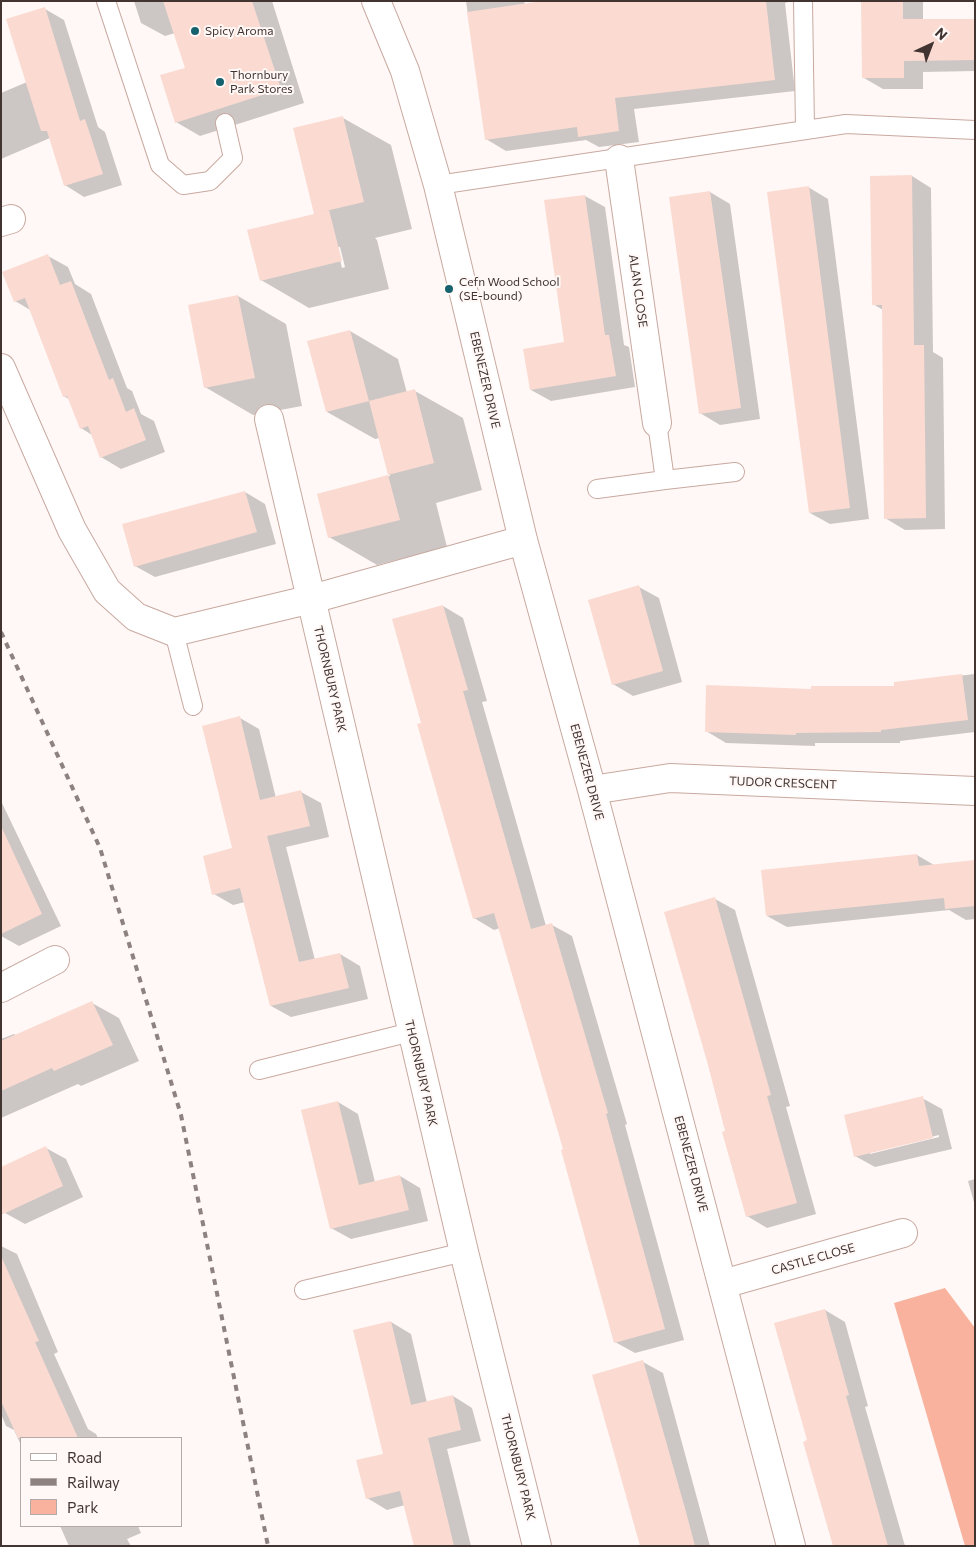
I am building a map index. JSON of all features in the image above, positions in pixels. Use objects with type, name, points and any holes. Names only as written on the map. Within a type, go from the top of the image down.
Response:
[{"type":"street","name":"EBENEZER DRIVE","points":[[376,1],[405,72],[438,185],[523,540],[592,790],[791,1546]]},
{"type":"street","name":"ALAN CLOSE","points":[[619,160],[657,423]]},
{"type":"street","points":[[1,368],[72,530],[107,591],[136,617],[174,632],[312,599],[523,540]]},
{"type":"street","name":"THORNBURY PARK","points":[[269,419],[411,1032],[537,1546]]},
{"type":"street","name":"TUDOR CRESCENT","points":[[592,790],[670,778],[975,791]]},
{"type":"street","points":[[1,988],[55,960]]},
{"type":"street","name":"CASTLE CLOSE","points":[[723,1284],[903,1233]]},
{"type":"lane","points":[[106,1],[160,165],[183,185],[210,181],[233,158],[225,123]]},
{"type":"lane","points":[[803,1],[805,129]]},
{"type":"lane","points":[[438,185],[619,160],[846,124],[975,130]]},
{"type":"lane","points":[[657,423],[665,480]]},
{"type":"lane","points":[[597,489],[734,472]]},
{"type":"lane","points":[[174,632],[193,706]]},
{"type":"lane","points":[[259,1070],[411,1032]]},
{"type":"lane","points":[[304,1290],[464,1252]]},
{"type":"green space","points":[[945,1288],[975,1328],[975,1546],[965,1546],[894,1303]]},
{"type":"building","name":"Thornbury Park Stores","points":[[163,1],[252,1],[281,89],[175,123],[160,75],[185,68]]},
{"type":"building","points":[[542,1],[766,1],[775,80],[615,98],[619,131],[578,137],[577,127],[485,140],[467,12]]},
{"type":"building","points":[[861,1],[903,1],[903,19],[975,19],[975,60],[904,61],[904,78],[862,78]]},
{"type":"building","points":[[45,7],[80,121],[85,119],[103,174],[64,186],[47,131],[41,131],[6,19]]},
{"type":"building","points":[[343,116],[364,202],[329,210],[342,261],[260,281],[247,230],[314,214],[293,128]]},
{"type":"building","points":[[912,175],[914,345],[924,345],[926,518],[884,519],[882,305],[872,305],[870,176]]},
{"type":"building","points":[[809,186],[850,508],[809,513],[767,192]]},
{"type":"building","points":[[710,191],[741,408],[699,414],[669,197]]},
{"type":"building","points":[[585,195],[605,335],[609,335],[616,376],[530,390],[523,349],[564,342],[544,200]]},
{"type":"building","points":[[48,254],[60,285],[71,281],[109,380],[113,378],[126,412],[134,408],[146,440],[100,458],[88,426],[80,429],[67,396],[63,397],[25,298],[14,302],[2,272]]},
{"type":"building","points":[[238,295],[255,378],[204,388],[188,305]]},
{"type":"building","points":[[350,330],[369,401],[326,412],[307,341]]},
{"type":"building","points":[[415,389],[434,463],[388,475],[369,401]]},
{"type":"building","points":[[388,475],[400,520],[328,538],[317,494]]},
{"type":"building","points":[[245,491],[257,532],[134,567],[122,524]]},
{"type":"building","points":[[639,585],[663,671],[612,685],[588,600]]},
{"type":"building","points":[[443,605],[468,690],[463,691],[531,929],[552,923],[608,1113],[606,1114],[665,1329],[614,1343],[561,1150],[563,1149],[494,913],[473,919],[417,724],[421,723],[392,619]]},
{"type":"building","points":[[962,674],[968,720],[881,730],[881,732],[796,733],[796,735],[705,732],[706,685],[811,689],[811,686],[894,686],[894,682]]},
{"type":"building","points":[[240,716],[260,800],[301,790],[310,826],[267,836],[299,962],[340,953],[349,988],[270,1006],[240,888],[212,895],[203,856],[232,848],[202,726]]},
{"type":"building","points":[[1,826],[42,914],[1,934]]},
{"type":"building","points":[[917,854],[919,866],[975,860],[975,906],[945,909],[944,898],[766,916],[761,870]]},
{"type":"building","points":[[715,897],[771,1095],[767,1096],[797,1203],[746,1217],[722,1132],[725,1131],[708,1065],[664,912]]},
{"type":"building","points":[[92,1001],[113,1045],[54,1071],[52,1068],[1,1091],[1,1041]]},
{"type":"building","points":[[923,1096],[933,1138],[854,1157],[844,1115]]},
{"type":"building","points":[[338,1101],[359,1185],[400,1175],[409,1210],[330,1229],[301,1110]]},
{"type":"building","points":[[46,1146],[63,1186],[1,1215],[1,1167]]},
{"type":"building","points":[[1,1256],[39,1341],[35,1342],[78,1437],[18,1438],[1,1401]]},
{"type":"building","points":[[825,1309],[849,1395],[846,1396],[888,1546],[833,1546],[803,1442],[807,1440],[774,1323]]},
{"type":"building","points":[[391,1321],[411,1405],[453,1395],[461,1430],[428,1438],[454,1546],[414,1546],[400,1491],[366,1499],[356,1460],[383,1454],[353,1330]]},
{"type":"building","points":[[643,1360],[695,1546],[640,1546],[592,1375]]},
{"type":"railway","points":[[1,632],[100,848],[181,1115],[268,1546]]},
{"type":"place","name":"Spicy Aroma","points":[[195,31]]},
{"type":"place","name":"Thornbury Park Stores","points":[[220,82]]},
{"type":"place","name":"Cefn Wood School (SE-bound)","points":[[449,289]]}]
